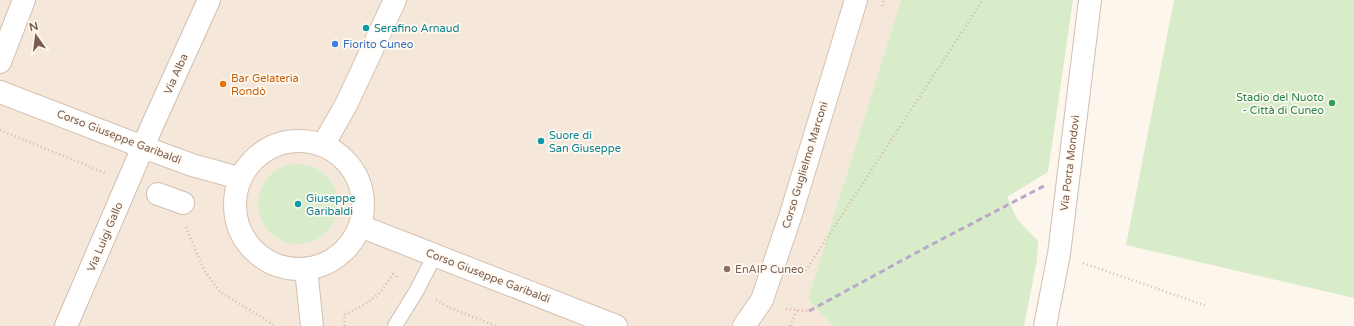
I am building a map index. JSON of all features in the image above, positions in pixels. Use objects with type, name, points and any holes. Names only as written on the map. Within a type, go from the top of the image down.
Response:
[{"type":"street","points":[[0,62],[24,0]]},
{"type":"street","name":"Via Alba","points":[[143,147],[209,0]]},
{"type":"street","points":[[323,145],[346,105],[395,0]]},
{"type":"street","name":"Corso Guglielmo Marconi","points":[[744,326],[762,300],[791,214],[856,0]]},
{"type":"street","name":"Via Porta Mondovì","points":[[1045,326],[1059,254],[1090,0]]},
{"type":"street","name":"Corso Giuseppe Garibaldi","points":[[0,92],[192,165],[239,178]]},
{"type":"street","points":[[304,140],[323,145],[340,155],[353,169],[361,187],[363,207],[360,226],[353,239],[344,250],[333,259],[320,266],[306,269],[286,268],[268,261],[252,250],[241,234],[235,216],[234,197],[239,178],[250,162],[266,149],[284,141],[304,140]]},
{"type":"street","name":"Via Luigi Gallo","points":[[66,326],[143,147]]},
{"type":"street","points":[[158,194],[183,203]]},
{"type":"street","name":"Corso Giuseppe Garibaldi","points":[[360,226],[616,326]]},
{"type":"street","points":[[306,269],[312,326]]},
{"type":"lane","points":[[395,326],[417,290],[435,255]]},
{"type":"path","points":[[794,272],[804,273],[983,0]]},
{"type":"path","points":[[0,130],[109,174]]},
{"type":"path","points":[[183,203],[186,227],[204,270],[220,292],[273,324],[273,326]]},
{"type":"path","points":[[1081,262],[1207,306]]},
{"type":"path","points":[[345,326],[344,315],[364,305],[381,292],[393,274]]},
{"type":"path","points":[[448,307],[496,326]]},
{"type":"path","points":[[784,309],[808,312]]},
{"type":"path","points":[[790,326],[797,310]]},
{"type":"shaded area","points":[[0,0],[901,0],[808,299],[833,326],[0,326]]},
{"type":"green space","points":[[901,0],[1073,0],[1048,172],[1007,197],[1017,219],[1038,241],[1037,260],[1024,326],[833,326],[808,299]]},
{"type":"green space","points":[[1174,0],[1354,0],[1354,298],[1126,245]]},
{"type":"green space","points":[[290,164],[306,164],[327,175],[338,196],[338,212],[327,233],[306,244],[290,244],[276,238],[269,233],[264,226],[258,212],[258,196],[264,182],[269,175],[276,170]]},
{"type":"railway","points":[[809,311],[1044,186]]},
{"type":"place","name":"Serafino Arnaud","points":[[366,28]]},
{"type":"place","name":"Fiorito Cuneo","points":[[335,44]]},
{"type":"place","name":"Bar Gelateria Rondò","points":[[223,84]]},
{"type":"place","name":"Stadio del Nuoto - Città di Cuneo","points":[[1332,103]]},
{"type":"place","name":"Suore di San Giuseppe","points":[[541,141]]},
{"type":"place","name":"Giuseppe Garibaldi","points":[[298,204]]},
{"type":"place","name":"EnAIP Cuneo","points":[[727,269]]}]
